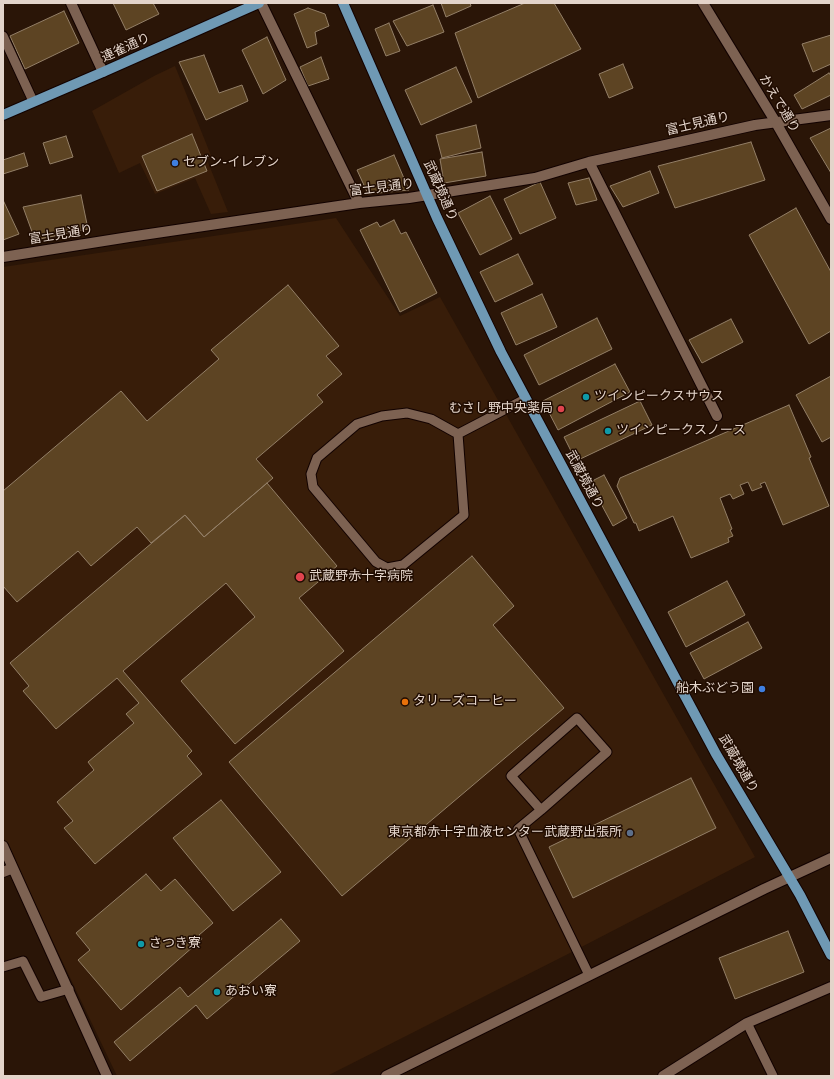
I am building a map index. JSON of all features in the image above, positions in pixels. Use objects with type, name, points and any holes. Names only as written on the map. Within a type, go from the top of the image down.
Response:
[{"type":"main road","name":"連雀通り","points":[[3,115],[260,3]]},
{"type":"main road","name":"武蔵境通り","points":[[343,3],[427,195],[501,352],[525,399],[716,754],[790,877],[831,955]]},
{"type":"street","points":[[71,3],[104,72]]},
{"type":"street","points":[[260,3],[358,203]]},
{"type":"street","name":"かえで通り","points":[[703,3],[775,122],[831,219]]},
{"type":"street","name":"富士見通り","points":[[3,257],[358,203],[427,195],[535,178],[588,162],[755,125],[831,115]]},
{"type":"street","points":[[588,162],[717,416]]},
{"type":"street","points":[[3,846],[8,870],[69,989],[107,1076]]},
{"type":"street","points":[[386,1076],[764,889],[831,858]]},
{"type":"street","points":[[663,1076],[747,1023],[831,987]]},
{"type":"lane","points":[[3,36],[33,102]]},
{"type":"lane","points":[[458,434],[525,399]]},
{"type":"lane","points":[[407,413],[431,420],[458,434],[464,515],[403,565],[387,568],[376,562],[313,487],[311,474],[317,458],[357,424],[382,416],[407,413]]},
{"type":"lane","points":[[541,810],[511,776],[577,718],[607,752],[541,810],[518,829],[589,975]]},
{"type":"lane","points":[[3,967],[23,961],[41,997],[69,989]]},
{"type":"lane","points":[[747,1023],[774,1076]]},
{"type":"shaded area","points":[[175,66],[212,158],[207,160],[228,212],[211,214],[195,178],[155,194],[140,163],[119,173],[92,111],[154,76]]},
{"type":"shaded area","name":"武蔵野赤十字病院","points":[[336,218],[400,316],[440,297],[755,857],[327,1076],[117,1076],[3,837],[3,267]]},
{"type":"building","points":[[113,3],[153,3],[159,14],[126,30]]},
{"type":"building","points":[[441,3],[470,3],[471,6],[446,17]]},
{"type":"building","points":[[525,3],[554,3],[581,49],[478,98],[455,33]]},
{"type":"building","points":[[433,5],[444,32],[407,46],[393,21]]},
{"type":"building","points":[[308,8],[325,14],[329,26],[315,32],[317,44],[307,48],[294,14]]},
{"type":"building","points":[[64,11],[79,43],[25,69],[10,36]]},
{"type":"building","points":[[389,23],[400,51],[386,56],[375,29]]},
{"type":"building","points":[[831,35],[831,64],[813,72],[802,44]]},
{"type":"building","points":[[267,37],[286,80],[263,94],[242,50]]},
{"type":"building","points":[[204,55],[219,93],[242,85],[248,101],[206,120],[179,62]]},
{"type":"building","points":[[321,57],[329,79],[308,86],[300,67]]},
{"type":"building","points":[[623,64],[633,88],[609,98],[599,74]]},
{"type":"building","points":[[456,67],[472,102],[421,125],[405,90]]},
{"type":"building","points":[[829,73],[831,76],[831,95],[802,109],[794,95]]},
{"type":"building","points":[[476,125],[481,148],[442,158],[436,135]]},
{"type":"building","points":[[831,128],[831,173],[810,138]]},
{"type":"building","name":"セブン-イレブン","points":[[192,134],[207,171],[157,191],[142,156]]},
{"type":"building","points":[[66,136],[73,157],[50,164],[43,143]]},
{"type":"building","points":[[751,142],[765,180],[675,208],[658,166]]},
{"type":"building","points":[[482,152],[486,176],[444,183],[440,159]]},
{"type":"building","points":[[24,153],[28,166],[3,174],[3,160]]},
{"type":"building","points":[[394,155],[409,190],[368,194],[357,170]]},
{"type":"building","points":[[650,171],[659,193],[623,207],[610,186]]},
{"type":"building","points":[[589,178],[597,200],[576,205],[568,183]]},
{"type":"building","points":[[540,182],[556,218],[520,234],[504,199]]},
{"type":"building","points":[[81,195],[88,229],[35,240],[23,207]]},
{"type":"building","points":[[490,196],[512,239],[480,255],[458,213]]},
{"type":"building","points":[[3,200],[19,234],[3,240]]},
{"type":"building","points":[[796,208],[831,272],[831,331],[809,344],[749,235]]},
{"type":"building","points":[[394,220],[401,234],[406,232],[437,293],[400,312],[360,230],[377,222],[380,227]]},
{"type":"building","points":[[518,254],[533,284],[495,302],[480,272]]},
{"type":"building","points":[[288,285],[339,346],[326,356],[342,374],[317,395],[323,402],[256,459],[273,478],[204,537],[185,515],[151,543],[137,527],[91,566],[78,551],[17,602],[3,586],[3,491],[121,391],[147,421],[219,359],[211,350]]},
{"type":"building","points":[[542,294],[557,327],[516,345],[501,313]]},
{"type":"building","points":[[597,318],[612,349],[539,385],[524,355]]},
{"type":"building","points":[[731,319],[743,342],[702,363],[689,340]]},
{"type":"building","name":"ツインピークスサウス","points":[[615,364],[630,392],[558,430],[543,401]]},
{"type":"building","points":[[831,376],[831,437],[822,442],[796,395]]},
{"type":"building","name":"ツインピークスノース","points":[[640,401],[652,425],[576,461],[564,437]]},
{"type":"building","points":[[789,405],[811,457],[809,458],[829,506],[783,525],[765,482],[760,484],[762,487],[752,491],[748,482],[740,485],[744,494],[733,499],[730,494],[720,498],[732,529],[730,530],[733,536],[728,538],[729,542],[691,558],[673,516],[639,531],[617,486],[620,478]]},
{"type":"building","points":[[604,475],[627,518],[613,526],[592,487],[594,480]]},
{"type":"building","points":[[267,483],[337,566],[299,598],[344,651],[235,744],[181,681],[255,617],[226,583],[123,671],[192,751],[187,756],[202,774],[95,864],[64,828],[73,821],[57,802],[94,770],[88,762],[134,723],[126,714],[139,703],[117,678],[56,729],[23,691],[29,686],[10,663],[185,515],[204,537]]},
{"type":"building","points":[[472,556],[514,606],[493,625],[564,708],[342,896],[229,762]]},
{"type":"building","points":[[727,581],[745,615],[686,647],[668,612]]},
{"type":"building","points":[[748,622],[762,648],[704,679],[690,653]]},
{"type":"building","points":[[691,778],[716,828],[573,898],[549,847]]},
{"type":"building","points":[[221,800],[281,872],[233,911],[173,838]]},
{"type":"building","name":"さつき寮","points":[[146,874],[161,891],[175,879],[213,923],[199,935],[202,939],[121,1010],[78,960],[90,950],[76,933]]},
{"type":"building","name":"あおい寮","points":[[281,919],[300,941],[207,1019],[196,1005],[130,1061],[114,1042],[180,987],[188,997]]},
{"type":"building","points":[[788,931],[804,972],[735,999],[719,958]]},
{"type":"place","name":"セブン-イレブン","points":[[175,163]]},
{"type":"place","name":"ツインピークスサウス","points":[[586,397]]},
{"type":"place","name":"むさし野中央薬局","points":[[561,409]]},
{"type":"place","name":"ツインピークスノース","points":[[608,431]]},
{"type":"place","name":"武蔵野赤十字病院","points":[[300,577]]},
{"type":"place","name":"船木ぶどう園","points":[[762,689]]},
{"type":"place","name":"タリーズコーヒー","points":[[405,702]]},
{"type":"place","name":"東京都赤十字血液センター武蔵野出張所","points":[[630,833]]},
{"type":"place","name":"さつき寮","points":[[141,944]]},
{"type":"place","name":"あおい寮","points":[[217,992]]}]
